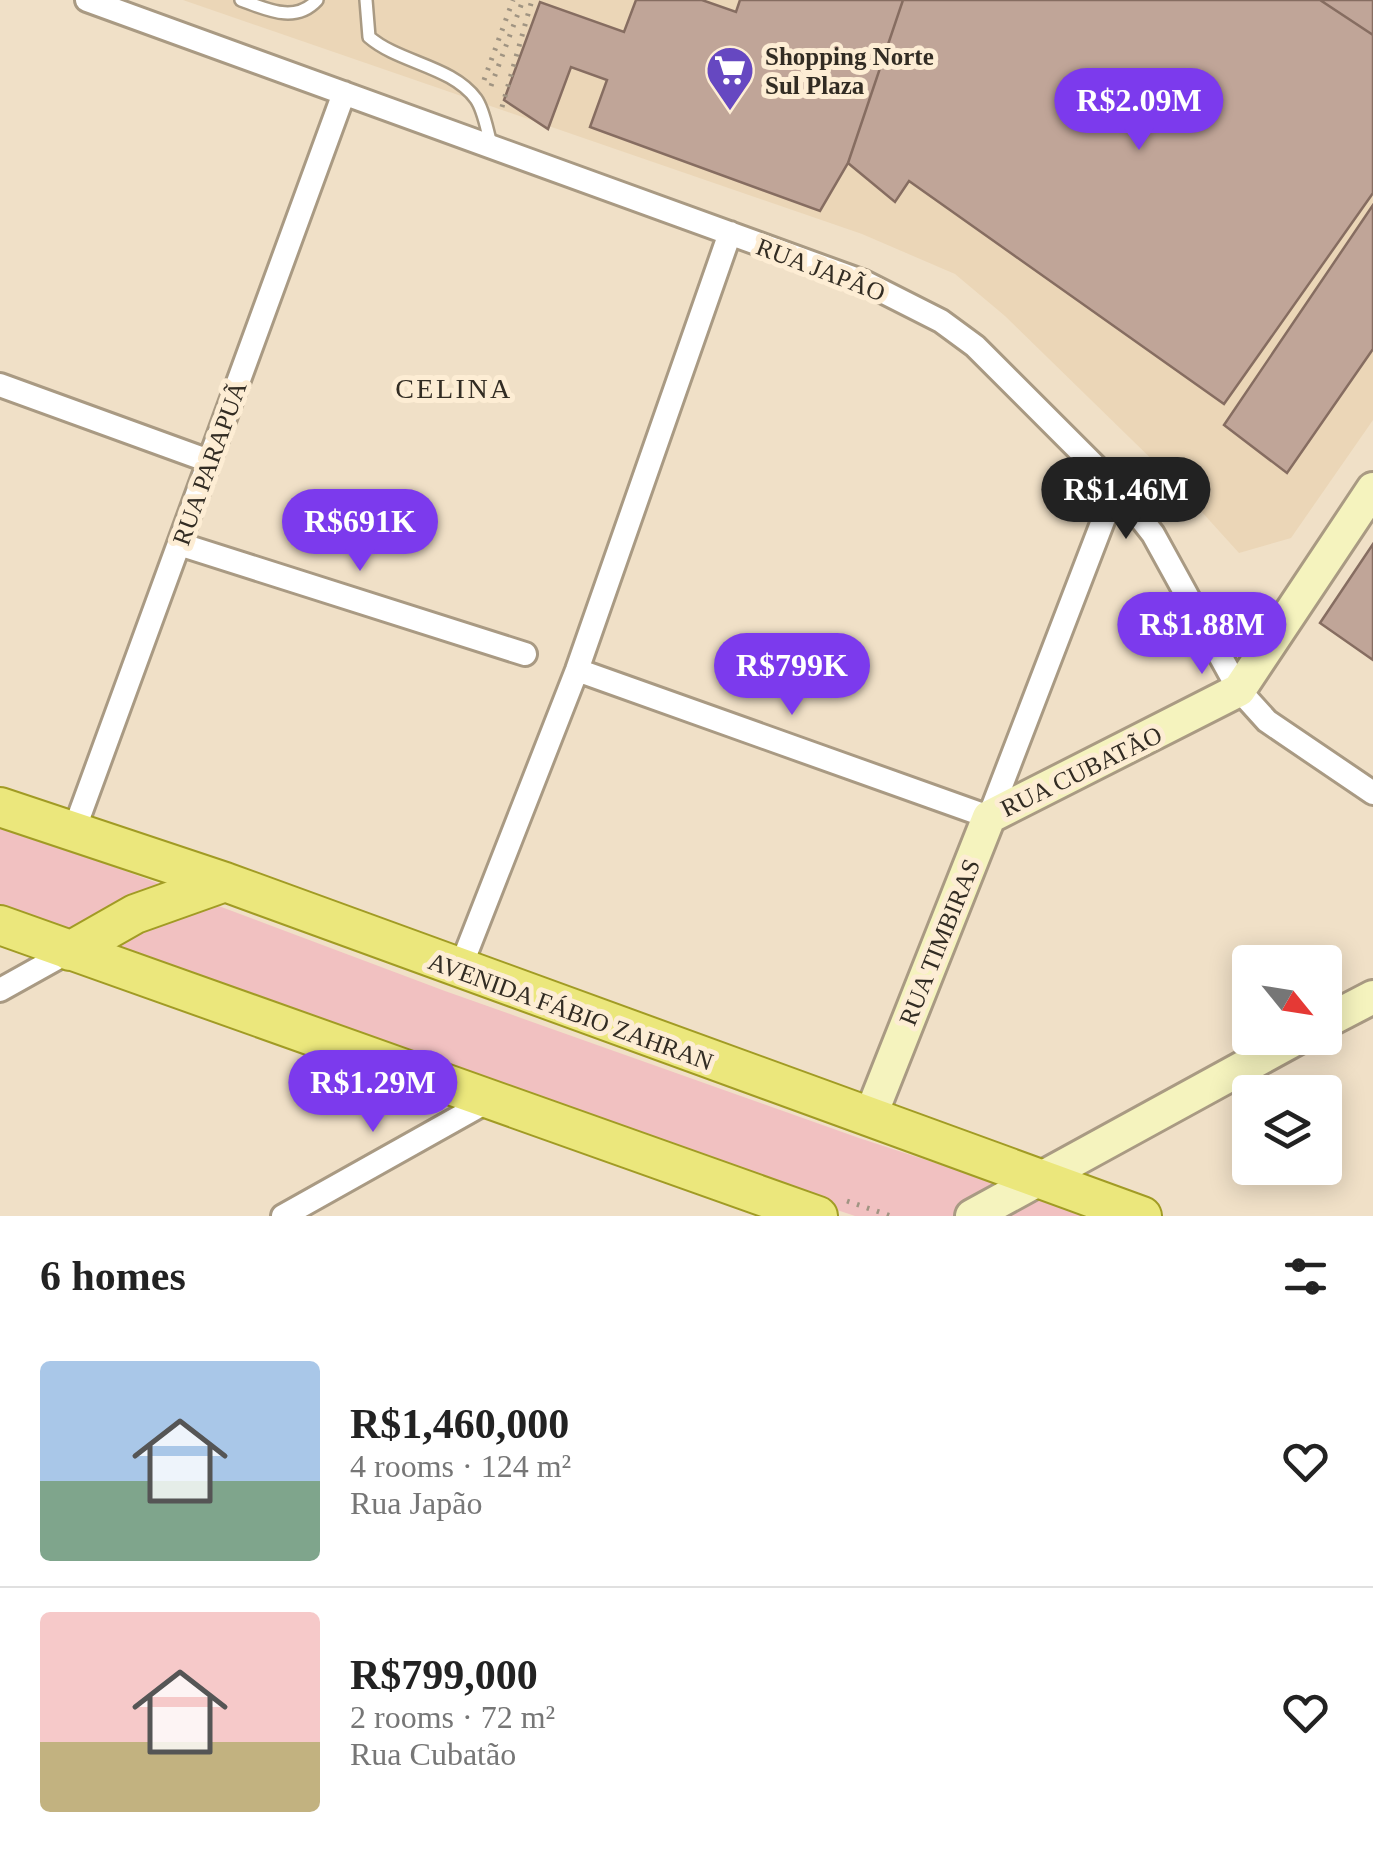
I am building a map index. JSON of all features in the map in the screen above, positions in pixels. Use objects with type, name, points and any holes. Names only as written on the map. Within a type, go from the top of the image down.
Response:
[{"type":"main road","name":"RUA CUBATÃO","points":[[989,817],[1239,690],[1373,489]]},
{"type":"main road","name":"AVENIDA FÁBIO ZAHRAN","points":[[0,807],[225,882],[459,971],[1142,1216]]},
{"type":"main road","name":"RUA TIMBIRAS","points":[[870,1118],[989,817]]},
{"type":"main road","points":[[70,950],[134,914],[225,882]]},
{"type":"main road","points":[[0,926],[818,1216]]},
{"type":"main road","points":[[1342,1013],[1373,996]]},
{"type":"main road","points":[[972,1216],[1036,1177],[1264,1055]]},
{"type":"street","name":"RUA JAPÃO","points":[[87,0],[864,282],[942,321],[974,346],[1116,487],[1153,534],[1239,690],[1266,721],[1373,793]]},
{"type":"street","name":"RUA PARAPUÃ","points":[[73,833],[344,93]]},
{"type":"street","points":[[459,971],[578,670],[730,233]]},
{"type":"street","points":[[0,385],[209,461]]},
{"type":"street","name":"RUA TIMBIRAS","points":[[989,817],[1116,487]]},
{"type":"street","points":[[179,544],[525,654]]},
{"type":"street","name":"RUA CUBATÃO","points":[[578,670],[989,817]]},
{"type":"street","points":[[0,990],[70,950]]},
{"type":"street","points":[[283,1216],[490,1100]]},
{"type":"lane","points":[[240,0],[289,14],[310,8],[317,0]]},
{"type":"lane","points":[[366,0],[368,37],[381,48],[453,80],[477,100],[491,144]]},
{"type":"path","points":[[480,92],[514,0]]},
{"type":"path","points":[[488,95],[522,0]]},
{"type":"path","points":[[491,144],[532,0]]},
{"type":"shaded area","points":[[183,0],[1373,0],[1373,420],[1291,538],[1239,553],[1172,479],[1005,316],[955,274],[862,234]]},
{"type":"shaded area","points":[[0,824],[445,991],[859,1138],[1098,1216],[855,1216],[834,1209],[0,908]]},
{"type":"building","name":"Shopping Norte Sul Plaza","points":[[636,0],[702,0],[736,12],[740,0],[903,0],[848,163],[820,211],[590,127],[607,80],[571,67],[548,129],[504,100],[540,2],[624,32]]},
{"type":"building","points":[[903,0],[1320,0],[1373,35],[1373,193],[1224,404],[909,181],[895,202],[848,163]]},
{"type":"building","points":[[1320,0],[1373,0],[1373,35]]},
{"type":"building","points":[[1373,205],[1373,349],[1287,473],[1224,425]]},
{"type":"building","points":[[1373,544],[1373,660],[1320,623]]},
{"type":"place","name":"Shopping Norte Sul Plaza","points":[[730,112]]},
{"type":"district","name":"CELINA","points":[[454,388]]}]
